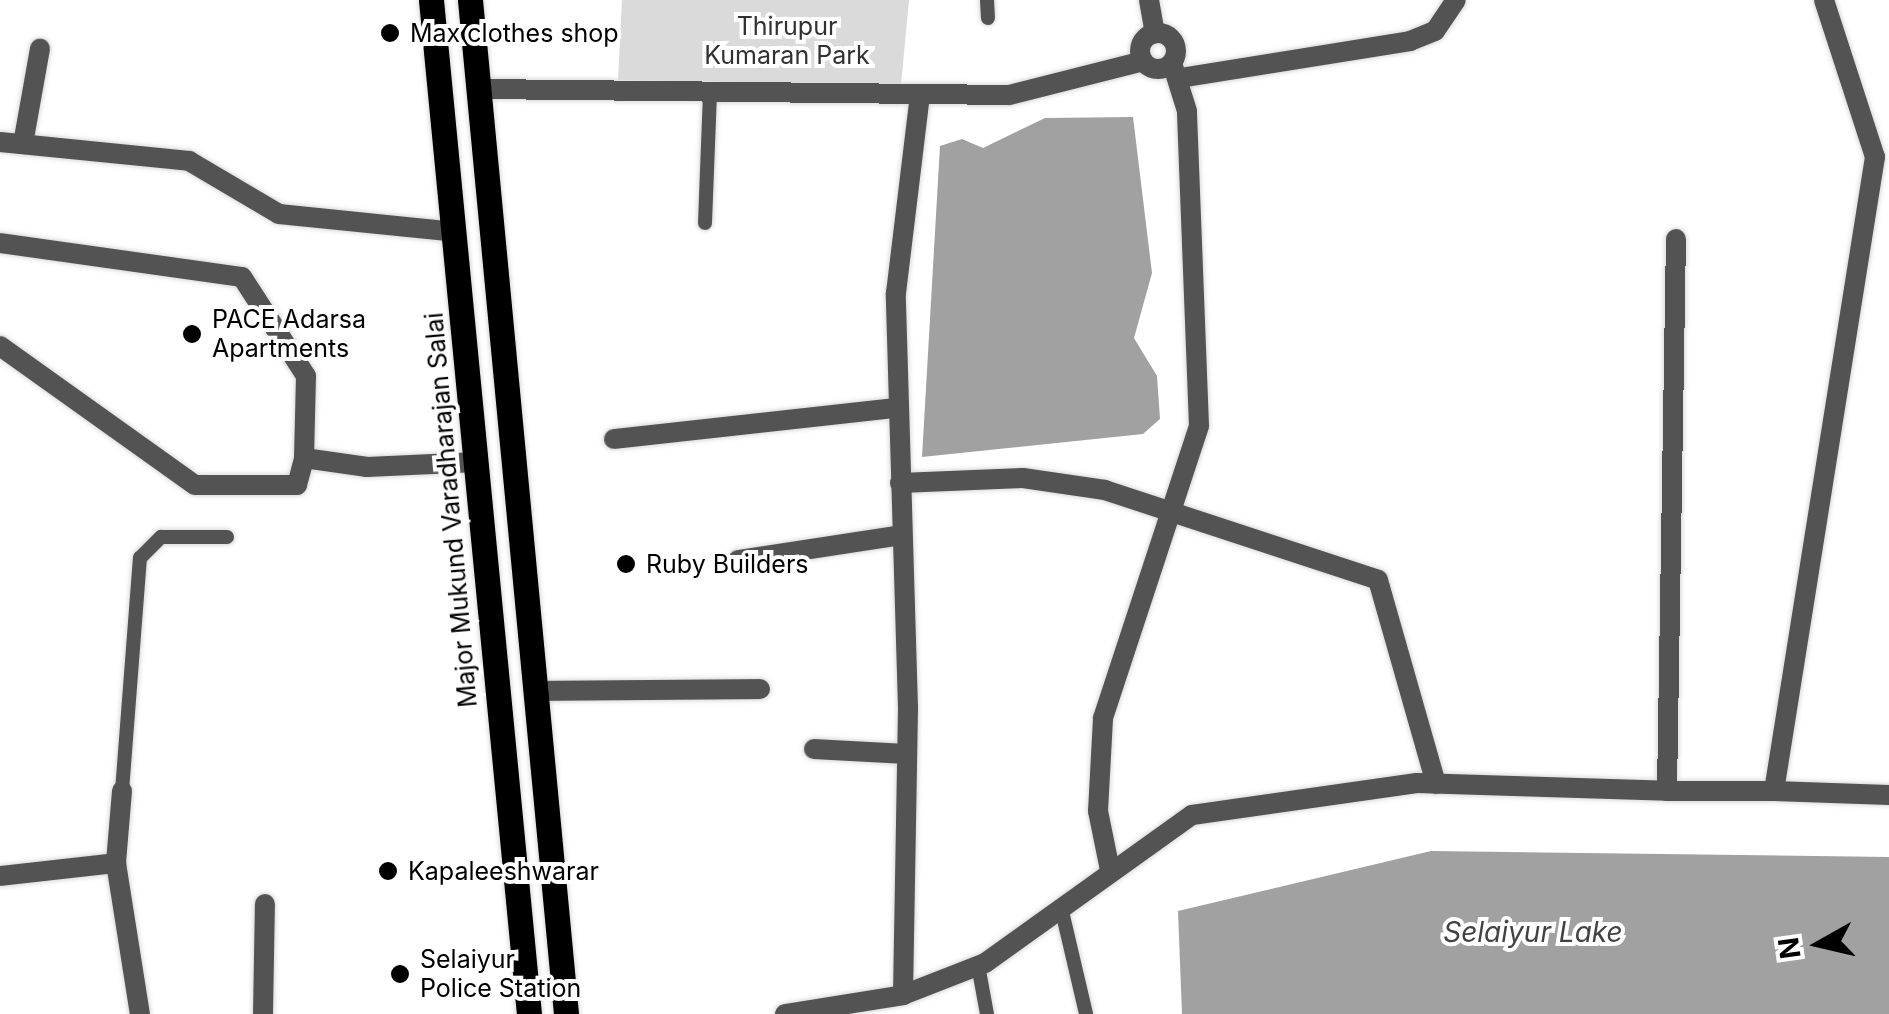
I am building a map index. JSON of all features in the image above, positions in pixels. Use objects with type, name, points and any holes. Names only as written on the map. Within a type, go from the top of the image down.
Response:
[{"type":"main road","name":"Major Mukund Varadharajan Salai","points":[[431,0],[528,1014]]},
{"type":"main road","points":[[470,0],[566,1014]]},
{"type":"street","points":[[1149,0],[1155,33]]},
{"type":"street","points":[[480,88],[1009,95],[1143,60],[1158,70],[1176,70],[1410,41],[1435,31],[1456,0]]},
{"type":"street","points":[[1774,790],[1875,157],[1824,0]]},
{"type":"street","points":[[1143,60],[1142,44],[1155,33]]},
{"type":"street","points":[[1106,874],[1098,811],[1103,718],[1166,509],[1199,426],[1175,43],[1155,33]]},
{"type":"street","points":[[22,144],[40,49]]},
{"type":"street","points":[[903,995],[908,708],[896,293],[920,95]]},
{"type":"street","points":[[0,142],[189,161],[279,214],[455,232]]},
{"type":"street","points":[[1666,791],[1676,239]]},
{"type":"street","points":[[0,243],[242,277],[306,376],[304,458],[298,485],[194,485],[0,346]]},
{"type":"street","points":[[614,439],[897,408]]},
{"type":"street","points":[[304,458],[356,461],[383,454],[430,462],[477,462]]},
{"type":"street","points":[[900,483],[1023,478],[1166,509],[1378,580],[1436,784]]},
{"type":"street","points":[[738,560],[901,536]]},
{"type":"street","points":[[536,691],[760,690]]},
{"type":"street","points":[[814,749],[906,754]]},
{"type":"street","points":[[786,1014],[903,995],[978,965],[1192,815],[1436,784],[1889,795]]},
{"type":"street","points":[[122,791],[116,862],[140,1014]]},
{"type":"street","points":[[0,876],[116,862]]},
{"type":"street","points":[[264,1014],[265,904]]},
{"type":"lane","points":[[987,0],[988,18]]},
{"type":"lane","points":[[705,223],[710,92]]},
{"type":"lane","points":[[122,791],[140,558],[160,538],[227,537]]},
{"type":"lane","points":[[1061,907],[1086,1014]]},
{"type":"lane","points":[[978,965],[987,1014]]},
{"type":"green space","name":"Thirupur Kumaran Park","points":[[622,0],[909,0],[901,85],[618,80]]},
{"type":"water","points":[[1133,117],[1152,273],[1134,338],[1157,376],[1160,419],[1143,434],[922,457],[940,146],[962,139],[983,148],[1045,118]]},
{"type":"water","name":"Selaiyur Lake","points":[[1431,851],[1889,857],[1889,1014],[1182,1014],[1178,911]]},
{"type":"place","name":"Max clothes shop","points":[[390,33]]},
{"type":"place","name":"PACE Adarsa Apartments","points":[[192,334]]},
{"type":"place","name":"Ruby Builders","points":[[626,564]]},
{"type":"place","name":"Kapaleeshwarar","points":[[388,871]]},
{"type":"place","name":"Selaiyur Police Station","points":[[400,974]]}]
